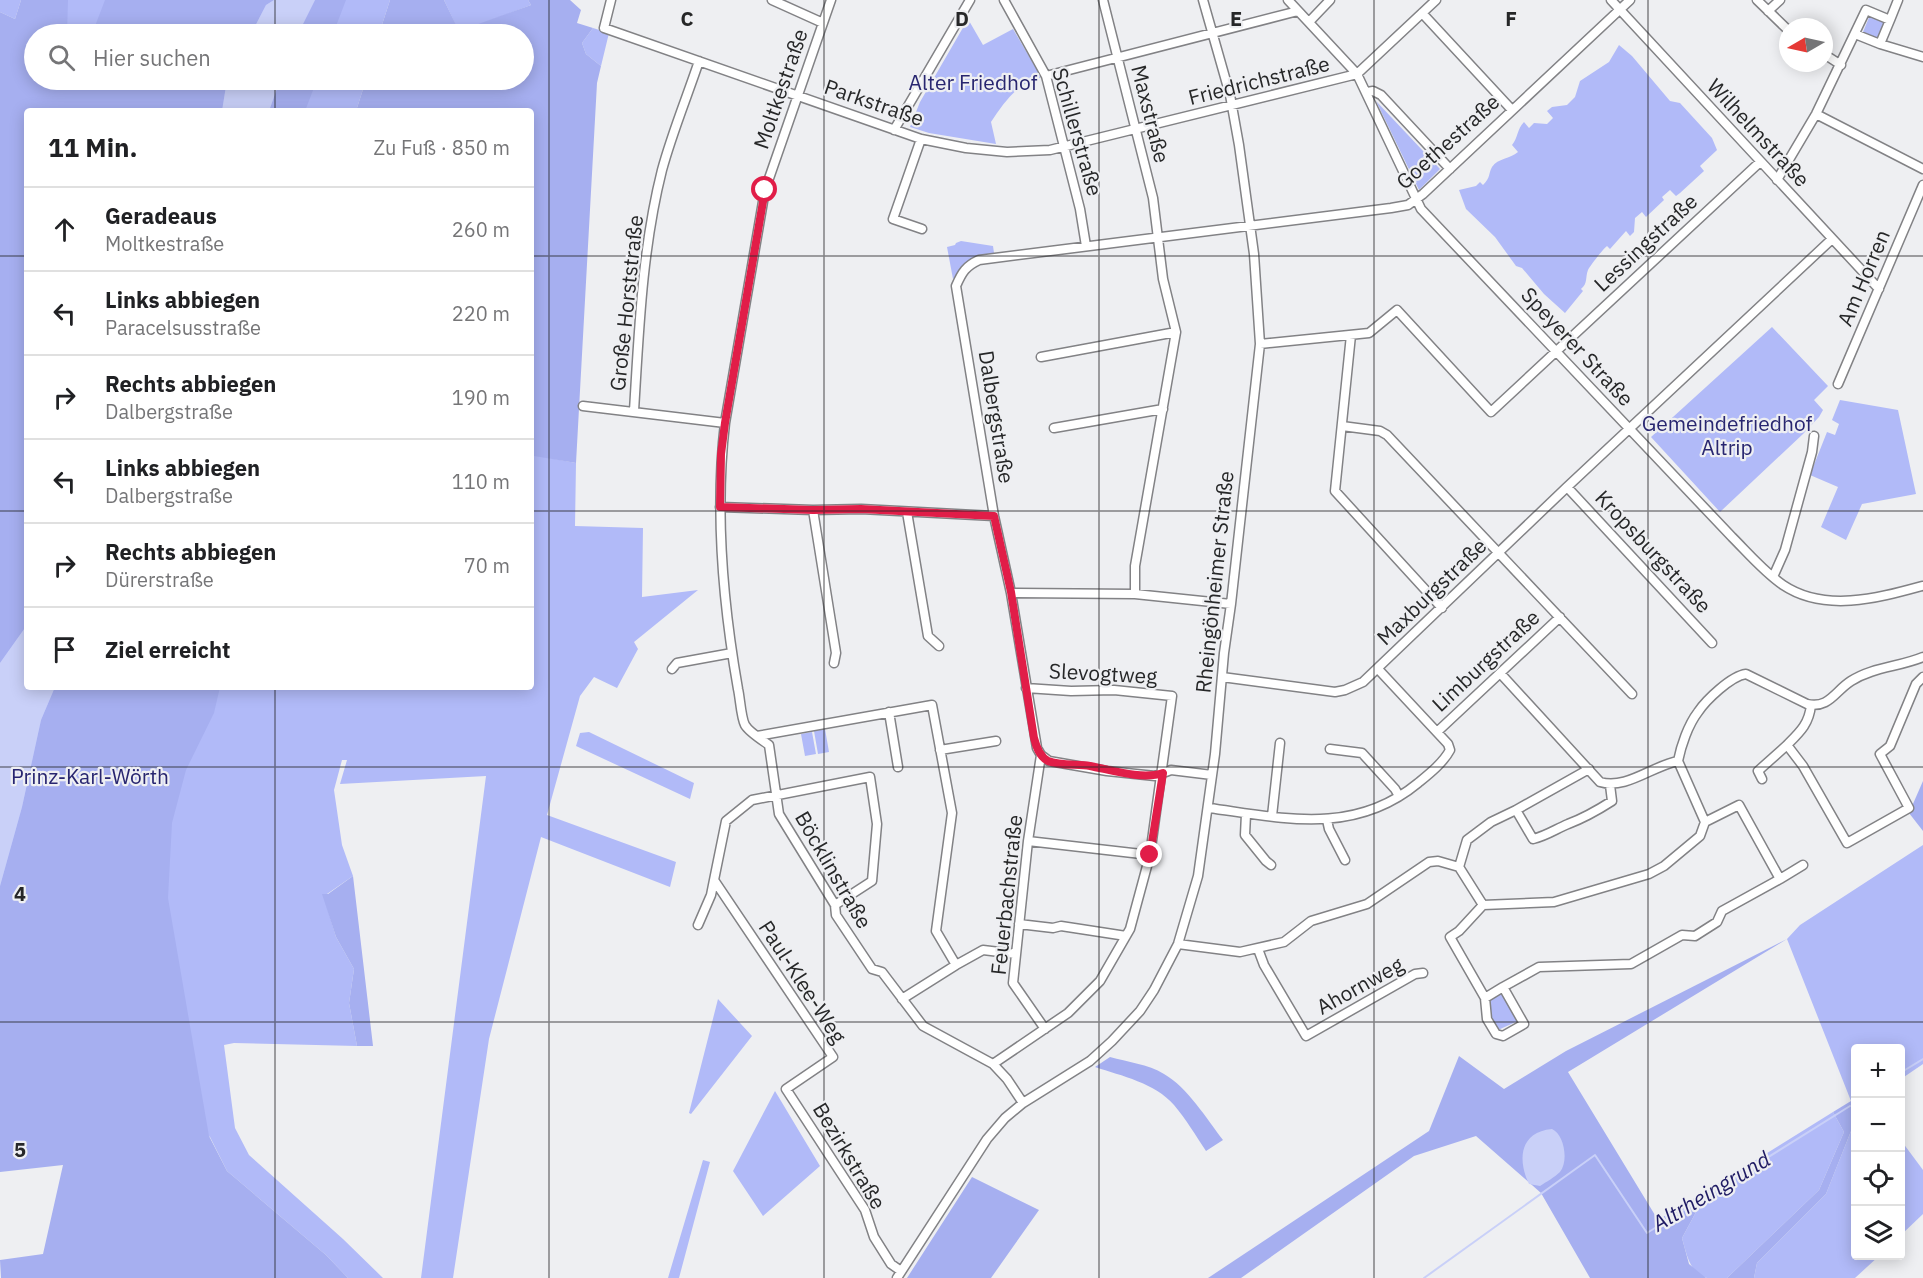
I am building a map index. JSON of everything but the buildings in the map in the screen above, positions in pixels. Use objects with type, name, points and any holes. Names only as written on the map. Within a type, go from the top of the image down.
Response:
[{"type":"street","name":"Parkstraße","points":[[611,0],[604,28],[921,139],[966,148],[1007,152],[1064,148]]},
{"type":"street","points":[[772,0],[823,22]]},
{"type":"street","name":"Moltkestraße","points":[[732,653],[720,507],[721,454],[725,423],[765,190],[831,0]]},
{"type":"street","points":[[894,130],[970,0]]},
{"type":"street","name":"Schillerstraße","points":[[1004,0],[1046,76],[1080,209],[1086,246]]},
{"type":"street","name":"Maxstraße","points":[[1103,0],[1153,198],[1163,279],[1176,332]]},
{"type":"street","name":"Rheingönheimer Straße","points":[[1023,1103],[1090,1060],[1112,1041],[1140,1011],[1154,990],[1178,944],[1198,876],[1209,808],[1260,344],[1250,225],[1239,145],[1230,95],[1203,0]]},
{"type":"street","name":"Speyerer Straße","points":[[1288,0],[1357,74],[1417,200],[1429,217],[1732,537],[1773,577],[1784,586],[1808,597],[1834,601],[1860,600],[1923,584]]},
{"type":"street","points":[[1309,22],[1330,0]]},
{"type":"street","name":"Friedrichstraße","points":[[1064,148],[1357,74],[1436,0]]},
{"type":"street","name":"Wilhelmstraße","points":[[1611,0],[1879,289]]},
{"type":"street","name":"Goethestraße","points":[[1250,225],[1390,208],[1408,205],[1417,200],[1630,0]]},
{"type":"street","points":[[1757,0],[1779,21]]},
{"type":"street","points":[[1768,11],[1780,0]]},
{"type":"street","points":[[1880,44],[1898,0]]},
{"type":"street","points":[[1777,180],[1816,114],[1866,10],[1890,20]]},
{"type":"street","points":[[1046,76],[1298,11]]},
{"type":"street","points":[[1422,13],[1512,110]]},
{"type":"street","points":[[1855,34],[1923,57]]},
{"type":"street","points":[[1833,60],[1841,65]]},
{"type":"street","name":"Große Horststraße","points":[[634,411],[645,255],[663,169],[699,61]]},
{"type":"street","points":[[1366,92],[1373,92],[1381,96],[1450,169]]},
{"type":"street","points":[[1816,114],[1923,169]]},
{"type":"street","points":[[921,139],[893,219],[922,229]]},
{"type":"street","name":"Lessingstraße","points":[[1351,335],[1369,333],[1396,310],[1491,412],[1760,162]]},
{"type":"street","name":"Am Horren","points":[[1838,384],[1923,185]]},
{"type":"street","name":"Dalbergstraße","points":[[1041,755],[1034,738],[1011,592],[994,516],[956,286],[962,272],[969,264],[979,260],[1250,225]]},
{"type":"street","name":"Maxburgstraße","points":[[1222,677],[1335,692],[1354,686],[1378,669],[1567,487],[1832,239]]},
{"type":"street","points":[[1041,357],[1176,332],[1135,566],[1135,594]]},
{"type":"street","points":[[1260,344],[1351,335],[1335,491],[1442,608]]},
{"type":"street","points":[[584,406],[725,423]]},
{"type":"street","points":[[1053,428],[1163,409]]},
{"type":"street","points":[[1342,426],[1376,430],[1387,435],[1632,694]]},
{"type":"street","points":[[1773,577],[1785,550],[1812,452],[1814,436]]},
{"type":"street","name":"Kropsburgstraße","points":[[1567,487],[1712,643]]},
{"type":"street","points":[[720,507],[861,509],[994,516]]},
{"type":"street","points":[[813,510],[836,653],[834,663]]},
{"type":"street","points":[[907,512],[928,636],[939,646]]},
{"type":"street","points":[[1011,592],[1135,594],[1231,604]]},
{"type":"street","name":"Limburgstraße","points":[[1437,732],[1560,617]]},
{"type":"street","points":[[672,669],[677,663],[732,653]]},
{"type":"street","name":"Böcklinstraße","points":[[732,653],[745,725],[769,746],[779,814],[835,905],[836,915],[872,969],[882,972],[923,1026],[993,1064],[1007,1079],[1023,1103]]},
{"type":"street","points":[[1503,987],[1524,1024],[1503,1036],[1496,1034],[1487,1019],[1485,998],[1450,936],[1459,931],[1483,905],[1554,902],[1649,874],[1664,866],[1700,836],[1705,822],[1678,761],[1680,752],[1697,713],[1737,675],[1746,674],[1759,679],[1811,705],[1825,704],[1846,684],[1862,674],[1923,657]]},
{"type":"street","points":[[1209,808],[1246,814],[1327,820],[1372,809],[1399,796],[1424,778],[1448,753],[1450,750],[1448,744],[1378,669]]},
{"type":"street","points":[[1500,673],[1600,782],[1611,786],[1666,763],[1678,761]]},
{"type":"street","points":[[1787,745],[1803,766],[1847,843],[1909,808],[1880,754],[1890,746],[1916,684],[1923,677]]},
{"type":"street","name":"Slevogtweg","points":[[1026,688],[1071,691],[1114,690],[1172,696],[1163,773]]},
{"type":"street","points":[[758,736],[932,705],[952,813],[936,931],[956,965]]},
{"type":"street","points":[[1762,779],[1758,771],[1805,727],[1811,705]]},
{"type":"street","points":[[889,712],[898,767]]},
{"type":"street","points":[[940,750],[996,741]]},
{"type":"street","points":[[1272,816],[1280,743]]},
{"type":"street","points":[[1330,749],[1362,753],[1399,796]]},
{"type":"street","points":[[1041,755],[1048,761],[1090,766],[1107,771],[1155,776],[1171,770],[1212,775]]},
{"type":"street","name":"Feuerbachstraße","points":[[1041,755],[1028,841],[1013,983],[1045,1029]]},
{"type":"street","points":[[1459,867],[1467,840],[1491,822],[1589,769]]},
{"type":"street","points":[[993,1064],[1068,1013],[1100,981],[1134,919],[1150,855],[1163,773]]},
{"type":"street","points":[[698,925],[711,895],[726,821],[752,800],[870,777],[878,824],[872,880],[835,905]]},
{"type":"street","points":[[1516,810],[1533,839],[1544,837],[1612,801],[1611,786]]},
{"type":"street","points":[[1705,822],[1739,805],[1780,879]]},
{"type":"street","points":[[1246,814],[1245,836],[1271,865]]},
{"type":"street","points":[[1327,820],[1329,829],[1345,860]]},
{"type":"street","points":[[1028,841],[1150,855]]},
{"type":"street","points":[[1178,944],[1240,952],[1284,942],[1311,921],[1367,904],[1429,862],[1438,861],[1459,867],[1483,905]]},
{"type":"street","points":[[1485,998],[1539,967],[1631,964],[1682,935],[1695,936],[1717,922],[1722,911],[1803,865]]},
{"type":"street","name":"Paul-Klee-Weg","points":[[714,880],[833,1057],[786,1089]]},
{"type":"street","points":[[1019,924],[1053,928],[1061,926],[1126,936]]},
{"type":"street","name":"Ahornweg","points":[[1258,949],[1264,965],[1306,1036],[1415,974],[1423,973]]},
{"type":"street","points":[[902,999],[983,950],[1016,954]]},
{"type":"street","name":"Bezirkstraße","points":[[786,1089],[865,1210],[874,1237],[899,1274],[987,1139],[1005,1118],[1023,1103]]},
{"type":"green space","points":[[0,0],[21,0],[15,19],[0,12]]},
{"type":"green space","points":[[21,0],[68,0],[67,24],[24,24],[24,90],[225,90],[222,108],[24,108],[24,629],[0,663],[0,12],[15,19]]},
{"type":"green space","points":[[49,0],[390,0],[382,24],[43,24]]},
{"type":"green space","points":[[105,0],[274,0],[266,5],[256,24],[96,24]]},
{"type":"green space","points":[[315,0],[346,0],[337,24],[303,24]]},
{"type":"green space","points":[[390,0],[444,0],[456,24],[382,24]]},
{"type":"green space","points":[[444,0],[528,0],[531,5],[480,24],[455,24]]},
{"type":"green space","points":[[528,0],[570,0],[581,10],[577,23],[593,28],[582,43],[586,54],[601,66],[597,83],[576,463],[534,456],[534,108],[357,108],[363,90],[534,90],[534,24],[478,24],[531,5]]},
{"type":"green space","points":[[1870,15],[1886,22],[1879,40],[1863,32]]},
{"type":"green space","name":"Alter Friedhof","points":[[968,19],[983,45],[1013,29],[1040,75],[1040,78],[1024,84],[1011,95],[991,122],[996,144],[929,133],[910,127],[920,102]]},
{"type":"green space","points":[[593,28],[609,33],[601,66],[586,54],[582,43]]},
{"type":"green space","points":[[1619,45],[1632,56],[1670,101],[1680,103],[1712,138],[1717,150],[1700,166],[1704,171],[1680,193],[1676,196],[1670,190],[1662,197],[1664,200],[1646,217],[1642,212],[1635,218],[1634,232],[1630,236],[1626,231],[1610,249],[1607,246],[1605,248],[1588,270],[1586,282],[1581,289],[1583,291],[1565,313],[1544,294],[1522,268],[1516,266],[1495,237],[1466,209],[1459,190],[1476,186],[1480,182],[1483,185],[1495,164],[1518,152],[1512,145],[1524,122],[1529,128],[1534,123],[1547,124],[1553,118],[1547,111],[1552,107],[1567,105],[1575,97],[1580,81],[1609,62]]},
{"type":"green space","points":[[31,90],[363,90],[357,108],[26,108]]},
{"type":"green space","points":[[276,90],[313,90],[306,108],[270,108]]},
{"type":"green space","points":[[1376,101],[1440,169],[1419,190]]},
{"type":"green space","name":"Prinz-Karl-Wörth","points":[[24,114],[24,690],[534,690],[534,455],[576,463],[575,526],[643,528],[642,597],[698,590],[634,642],[638,649],[617,688],[594,677],[580,696],[547,815],[676,862],[670,887],[541,837],[489,1039],[453,1278],[421,1278],[486,776],[340,784],[347,760],[342,760],[334,790],[342,845],[353,876],[327,894],[323,894],[336,937],[354,969],[349,1003],[357,1046],[234,1043],[224,1045],[235,1128],[249,1155],[383,1278],[348,1278],[326,1255],[227,1171],[210,1137],[0,977],[0,195]]},
{"type":"green space","points":[[961,241],[993,246],[994,253],[969,260],[953,279],[947,247]]},
{"type":"green space","name":"Gemeindefriedhof Altrip","points":[[1772,327],[1828,386],[1814,400],[1823,410],[1803,434],[1720,512],[1651,437]]},
{"type":"green space","name":"Gemeindefriedhof Altrip","points":[[1840,400],[1898,410],[1916,494],[1862,504],[1846,540],[1821,527],[1838,487],[1810,475],[1827,432],[1835,435],[1839,424],[1832,420]]},
{"type":"green space","name":"Prinz-Karl-Wörth","points":[[54,690],[219,690],[214,713],[186,770],[172,823],[168,898],[209,1136],[227,1171],[326,1255],[348,1278],[1,1278],[0,1260],[43,1254],[63,1165],[0,1172],[0,886],[22,807],[41,720]]},
{"type":"green space","points":[[825,729],[829,752],[818,754],[814,731]]},
{"type":"green space","points":[[589,732],[694,783],[690,799],[576,746],[580,733]]},
{"type":"green space","points":[[812,732],[816,754],[805,756],[801,734]]},
{"type":"green space","points":[[1923,781],[1923,831],[1909,813]]},
{"type":"green space","points":[[1923,845],[1923,1064],[1905,1076],[1905,1044],[1851,1044],[1851,1101],[1787,939],[1800,925]]},
{"type":"green space","points":[[353,876],[373,1046],[357,1046],[349,1003],[354,969],[336,937],[322,894],[328,894]]},
{"type":"green space","points":[[1787,939],[1568,1072],[1658,1220],[1708,1190],[1682,1238],[1689,1264],[1706,1278],[1590,1278],[1541,1193],[1476,1136],[1414,1156],[1241,1278],[1208,1278],[1429,1131],[1459,1056],[1504,1089],[1566,1051]]},
{"type":"green space","points":[[1502,990],[1518,1021],[1498,1030],[1488,1012],[1487,998]]},
{"type":"green space","points":[[718,999],[752,1036],[691,1114],[689,1113]]},
{"type":"green space","points":[[1110,1057],[1151,1068],[1164,1074],[1181,1087],[1223,1140],[1206,1151],[1183,1116],[1166,1097],[1138,1081],[1095,1067]]},
{"type":"green space","points":[[775,1091],[820,1166],[763,1216],[733,1171]]},
{"type":"green space","points":[[1851,1101],[1851,1131],[1826,1194],[1757,1263],[1754,1278],[1727,1278],[1819,1190],[1844,1132],[1833,1112]]},
{"type":"green space","points":[[1833,1112],[1844,1132],[1819,1190],[1727,1278],[1707,1278],[1696,1272],[1687,1256],[1682,1238],[1708,1190]]},
{"type":"green space","points":[[1851,1131],[1851,1260],[1875,1260],[1855,1278],[1754,1278],[1757,1263],[1826,1194]]},
{"type":"green space","points":[[1905,1146],[1923,1170],[1923,1214],[1905,1231]]},
{"type":"green space","points":[[703,1160],[710,1162],[679,1278],[668,1278]]},
{"type":"green space","points":[[972,1177],[1039,1210],[991,1278],[907,1278]]},
{"type":"shaded area","points":[[274,0],[315,0],[303,24],[256,24],[266,5]]},
{"type":"shaded area","points":[[225,90],[276,90],[270,108],[222,108]]},
{"type":"shaded area","points":[[24,629],[24,690],[54,690],[41,720],[22,807],[0,886],[0,663]]},
{"type":"shaded area","points":[[1552,1129],[1560,1136],[1564,1148],[1563,1167],[1558,1174],[1540,1186],[1529,1184],[1523,1165],[1524,1148],[1533,1135]]},
{"type":"waterway","name":"Altrheingrund","points":[[1905,1070],[1923,1059]]},
{"type":"waterway","name":"Altrheingrund","points":[[1424,1278],[1595,1155],[1647,1233],[1850,1106]]},
{"type":"route","points":[[765,190],[725,423],[721,454],[720,507],[861,509],[994,516],[1011,592],[1037,748],[1048,761],[1090,766],[1107,771],[1155,776],[1163,773],[1150,855]]}]
